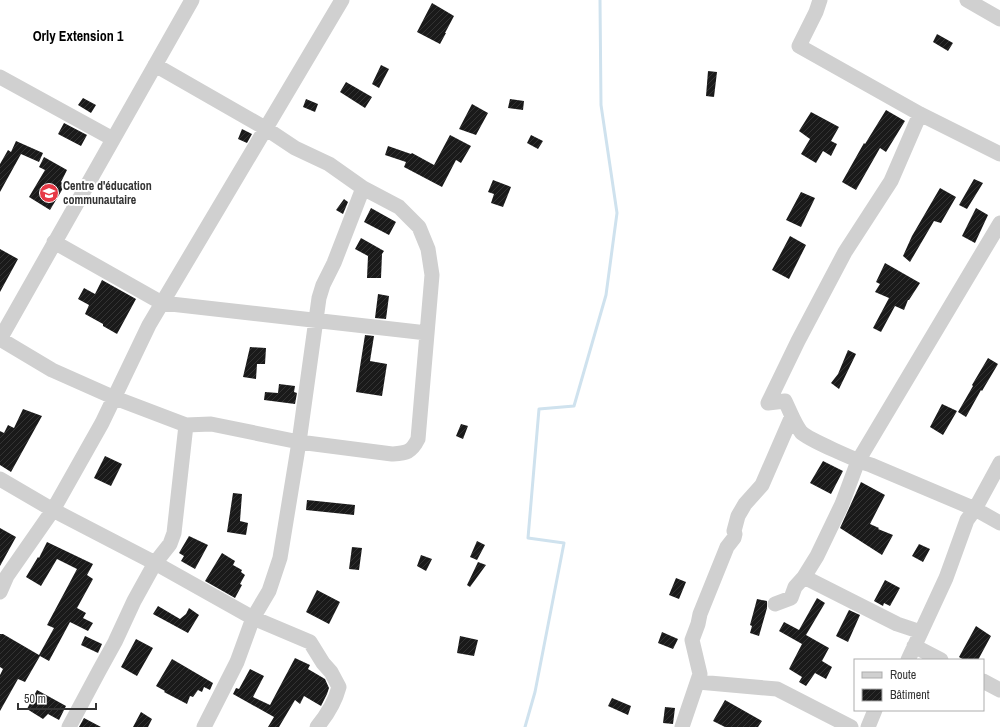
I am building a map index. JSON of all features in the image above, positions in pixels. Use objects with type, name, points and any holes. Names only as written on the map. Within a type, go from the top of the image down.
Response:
[{"type":"street","points":[[155,65],[265,128],[296,148],[329,164],[363,188],[399,208],[419,228],[428,248],[432,275],[418,439],[414,447],[406,453],[392,454],[299,442],[211,424],[186,425],[115,398],[52,370],[0,339],[54,242],[192,0]]},
{"type":"street","points":[[0,592],[7,576],[53,510],[115,398],[149,325],[342,0]]},
{"type":"street","points":[[820,0],[816,12],[799,46],[920,114],[1000,154]]},
{"type":"street","points":[[967,0],[1000,19]]},
{"type":"street","points":[[1,80],[113,139]]},
{"type":"street","points":[[920,114],[890,181],[845,252],[798,341],[768,403],[785,401],[801,433],[858,461],[871,465],[975,509],[1000,523]]},
{"type":"street","points":[[204,727],[237,662],[253,618],[269,591],[280,558],[299,442],[319,298],[363,188]]},
{"type":"street","points":[[776,604],[790,598],[795,588],[804,577],[842,504],[858,461],[1000,222]]},
{"type":"street","points":[[54,242],[162,303],[427,333]]},
{"type":"street","points":[[682,727],[700,674],[692,640],[700,614],[727,547],[734,538],[734,531],[738,516],[745,504],[762,485],[792,416]]},
{"type":"street","points":[[69,727],[115,642],[134,601],[155,563],[170,544],[174,533],[186,425]]},
{"type":"street","points":[[908,659],[946,578],[967,520],[975,509],[1000,463]]},
{"type":"street","points":[[0,479],[53,510],[155,563],[253,618],[310,642],[336,680],[339,687],[337,696],[326,717],[317,727]]},
{"type":"street","points":[[804,577],[897,624],[921,632]]},
{"type":"street","points":[[914,646],[939,659]]},
{"type":"street","points":[[698,682],[777,689],[851,727]]},
{"type":"street","points":[[984,682],[1000,690]]},
{"type":"street","points":[[868,727],[875,711]]},
{"type":"building","points":[[432,3],[454,16],[440,44],[417,32]]},
{"type":"building","points":[[937,34],[953,43],[948,51],[933,42]]},
{"type":"building","points":[[381,65],[389,69],[379,88],[372,84]]},
{"type":"building","points":[[708,71],[717,72],[714,97],[706,96]]},
{"type":"building","points":[[346,82],[372,97],[365,108],[340,92]]},
{"type":"building","points":[[83,98],[96,105],[91,113],[78,105]]},
{"type":"building","points":[[306,99],[318,104],[315,112],[303,107]]},
{"type":"building","points":[[510,99],[524,101],[523,110],[508,108]]},
{"type":"building","points":[[472,104],[488,113],[476,135],[459,129]]},
{"type":"building","points":[[886,110],[905,121],[886,152],[880,148],[856,190],[842,182],[864,143],[865,144]]},
{"type":"building","points":[[811,112],[839,127],[831,141],[837,144],[831,156],[823,151],[816,163],[801,154],[810,139],[799,131]]},
{"type":"building","points":[[64,123],[87,135],[81,146],[58,134]]},
{"type":"building","points":[[242,129],[252,134],[247,143],[238,139]]},
{"type":"building","points":[[450,135],[471,146],[461,163],[456,160],[442,187],[404,167],[406,162],[385,155],[388,146],[411,154],[412,153],[434,165]]},
{"type":"building","points":[[531,135],[543,141],[538,149],[527,143]]},
{"type":"building","points":[[16,141],[43,153],[39,162],[21,154],[0,192],[0,164],[8,150],[11,152]]},
{"type":"building","points":[[44,157],[67,170],[61,182],[65,185],[50,210],[29,197],[45,170],[39,167]]},
{"type":"building","points":[[974,179],[983,183],[967,209],[959,205]]},
{"type":"building","points":[[493,180],[511,187],[503,207],[491,203],[494,194],[488,192]]},
{"type":"building","points":[[940,188],[956,197],[941,223],[934,221],[910,262],[903,256],[912,236]]},
{"type":"building","points":[[801,192],[815,198],[801,227],[786,220]]},
{"type":"building","points":[[344,199],[348,202],[343,214],[336,210]]},
{"type":"building","points":[[371,208],[396,222],[389,235],[364,222]]},
{"type":"building","points":[[976,208],[988,215],[975,243],[962,236]]},
{"type":"building","points":[[790,236],[806,245],[789,279],[772,270]]},
{"type":"building","points":[[361,238],[384,251],[382,254],[381,278],[367,278],[368,256],[355,249]]},
{"type":"building","points":[[0,249],[18,259],[0,292]]},
{"type":"building","points":[[885,263],[920,283],[908,300],[904,310],[895,306],[881,332],[873,328],[889,298],[875,292],[880,284],[876,282]]},
{"type":"building","points":[[102,280],[136,299],[117,334],[85,314],[89,305],[78,299],[84,288],[95,294]]},
{"type":"building","points":[[378,294],[389,296],[386,319],[375,318]]},
{"type":"building","points":[[365,335],[374,336],[370,361],[387,364],[382,396],[356,392]]},
{"type":"building","points":[[250,347],[266,348],[265,364],[257,364],[256,379],[243,377]]},
{"type":"building","points":[[848,350],[856,354],[839,389],[831,383],[838,374]]},
{"type":"building","points":[[988,358],[998,364],[966,417],[958,412]]},
{"type":"building","points":[[279,384],[295,386],[294,392],[297,393],[295,404],[264,400],[265,392],[278,393]]},
{"type":"building","points":[[942,404],[957,411],[943,435],[930,427]]},
{"type":"building","points":[[23,409],[42,416],[11,472],[0,465],[0,431],[4,433],[8,425],[14,428]]},
{"type":"building","points":[[461,424],[468,426],[463,439],[456,436]]},
{"type":"building","points":[[105,456],[122,464],[111,486],[94,478]]},
{"type":"building","points":[[823,461],[843,471],[831,494],[810,483]]},
{"type":"building","points":[[861,482],[885,495],[870,524],[893,535],[882,555],[840,528]]},
{"type":"building","points":[[233,493],[242,494],[240,521],[248,523],[246,535],[227,532]]},
{"type":"building","points":[[307,500],[355,505],[354,515],[306,510]]},
{"type":"building","points":[[0,528],[16,537],[0,566]]},
{"type":"building","points":[[189,536],[208,545],[195,569],[181,561],[184,556],[179,553]]},
{"type":"building","points":[[477,541],[485,545],[477,560],[470,557]]},
{"type":"building","points":[[47,542],[93,564],[87,575],[93,579],[77,608],[86,613],[83,618],[93,623],[88,631],[70,622],[49,661],[40,656],[25,682],[18,679],[0,711],[0,675],[3,669],[0,667],[0,634],[3,634],[39,655],[54,628],[47,625],[77,569],[57,559],[41,586],[26,577],[38,557],[39,558]]},
{"type":"building","points":[[919,544],[930,549],[923,562],[912,556]]},
{"type":"building","points":[[352,547],[362,548],[359,570],[349,569]]},
{"type":"building","points":[[222,553],[235,561],[233,565],[242,570],[241,572],[245,575],[240,584],[242,585],[235,598],[205,581]]},
{"type":"building","points":[[421,555],[432,559],[426,571],[417,566]]},
{"type":"building","points":[[478,562],[486,565],[470,587],[467,585]]},
{"type":"building","points":[[676,578],[686,582],[679,599],[669,595]]},
{"type":"building","points":[[885,580],[900,588],[890,606],[884,603],[883,606],[874,601]]},
{"type":"building","points":[[317,590],[340,602],[329,624],[306,612]]},
{"type":"building","points":[[817,598],[825,603],[806,635],[829,648],[822,661],[832,667],[826,679],[815,673],[806,686],[799,682],[802,677],[789,669],[802,644],[779,631],[784,622],[799,630]]},
{"type":"building","points":[[757,599],[767,601],[767,608],[759,636],[750,633],[752,626],[750,625]]},
{"type":"building","points":[[158,606],[180,619],[186,614],[189,608],[199,615],[188,633],[153,614]]},
{"type":"building","points":[[849,610],[860,615],[848,642],[836,636]]},
{"type":"building","points":[[976,626],[991,636],[979,659],[962,659],[959,657]]},
{"type":"building","points":[[662,632],[678,639],[673,649],[658,643]]},
{"type":"building","points":[[85,636],[102,644],[98,653],[81,645]]},
{"type":"building","points":[[460,636],[478,640],[474,656],[457,653]]},
{"type":"building","points":[[136,639],[153,648],[137,676],[121,667]]},
{"type":"building","points":[[295,658],[310,665],[308,669],[325,679],[329,688],[327,694],[321,706],[304,696],[300,704],[295,700],[279,727],[268,727],[274,717],[233,694],[236,688],[239,689],[250,669],[264,676],[253,697],[270,705]]},
{"type":"building","points":[[172,659],[213,683],[210,690],[204,687],[202,692],[198,690],[193,697],[190,696],[187,704],[156,686]]},
{"type":"building","points":[[37,690],[66,706],[59,720],[48,714],[43,719],[27,709]]},
{"type":"building","points":[[612,698],[631,706],[628,715],[608,706]]},
{"type":"building","points":[[725,700],[762,721],[758,727],[725,727],[713,721]]},
{"type":"building","points":[[665,707],[675,708],[673,724],[663,723]]},
{"type":"building","points":[[141,712],[152,719],[148,727],[133,727]]},
{"type":"building","points":[[84,718],[101,727],[79,727]]},
{"type":"waterway","points":[[525,727],[535,692],[564,543],[528,538],[539,409],[574,406],[606,295],[617,213],[601,105],[600,0]]},
{"type":"place","name":"Centre d'éducation communautaire","points":[[49,193]]},
{"type":"district","name":"Orly Extension 1","points":[[78,36]]}]
